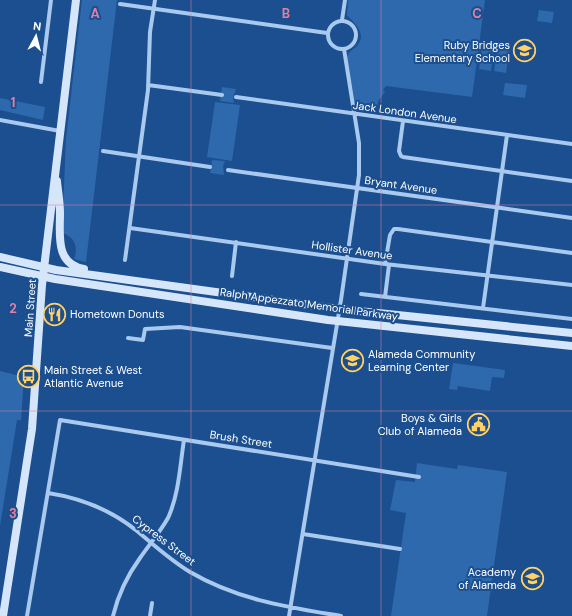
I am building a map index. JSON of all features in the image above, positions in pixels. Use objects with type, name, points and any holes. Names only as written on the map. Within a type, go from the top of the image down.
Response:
[{"type":"street","points":[[41,82],[51,0]]},
{"type":"street","name":"Main Street","points":[[3,616],[32,429],[44,266],[76,0]]},
{"type":"street","points":[[125,260],[140,156],[148,85],[150,32],[155,0]]},
{"type":"street","points":[[342,20],[345,0]]},
{"type":"street","points":[[120,4],[327,33]]},
{"type":"street","points":[[342,20],[353,26],[356,36],[353,44],[344,49],[332,45],[329,41],[327,33],[333,24],[342,20]]},
{"type":"street","points":[[289,616],[347,259],[357,187],[358,143],[344,49]]},
{"type":"street","points":[[148,85],[222,95]]},
{"type":"street","name":"Jack London Avenue","points":[[236,97],[572,144]]},
{"type":"street","points":[[0,120],[61,131]]},
{"type":"street","points":[[403,121],[399,151],[401,156],[572,181]]},
{"type":"street","points":[[483,308],[508,135]]},
{"type":"street","points":[[103,151],[210,167]]},
{"type":"street","points":[[56,170],[60,211],[60,243],[63,254],[71,263],[82,268],[168,281],[172,285]]},
{"type":"street","name":"Bryant Avenue","points":[[228,170],[572,218]]},
{"type":"street","name":"Hollister Avenue","points":[[130,228],[347,259],[572,285]]},
{"type":"street","points":[[385,297],[390,235],[394,229],[572,253]]},
{"type":"street","points":[[232,276],[236,242]]},
{"type":"street","name":"Ralph Appezzato Memorial Parkway","points":[[0,257],[56,270],[339,308],[572,334]]},
{"type":"street","name":"Ralph Appezzato Memorial Parkway","points":[[0,267],[43,276],[337,321],[572,346]]},
{"type":"street","points":[[361,294],[572,319]]},
{"type":"street","points":[[128,338],[143,340],[145,329],[180,327],[332,348]]},
{"type":"street","name":"Brush Street","points":[[48,493],[60,420],[419,477]]},
{"type":"street","points":[[113,616],[122,587],[168,517],[172,505],[184,440]]},
{"type":"street","points":[[27,616],[48,493]]},
{"type":"street","name":"Cypress Street","points":[[48,493],[69,497],[105,510],[120,519],[184,568],[213,584],[264,603],[341,616]]},
{"type":"street","points":[[303,534],[400,549]]},
{"type":"street","points":[[150,616],[152,603]]},
{"type":"shaded area","points":[[82,0],[117,0],[86,262],[74,259],[76,246],[70,237],[62,233],[66,139]]},
{"type":"shaded area","points":[[348,0],[485,0],[472,97],[386,86],[383,90],[385,92],[378,101],[377,108],[355,104],[347,58],[350,52],[359,43],[361,34],[357,26],[347,15]]},
{"type":"shaded area","points":[[539,10],[554,12],[552,23],[537,21]]},
{"type":"shaded area","points":[[482,47],[494,49],[491,71],[479,69]]},
{"type":"shaded area","points":[[497,49],[509,51],[506,73],[494,71]]},
{"type":"shaded area","points":[[505,83],[527,85],[525,98],[503,95]]},
{"type":"shaded area","points":[[222,87],[236,89],[233,98],[234,103],[220,101]]},
{"type":"shaded area","points":[[0,98],[45,107],[43,120],[0,110]]},
{"type":"shaded area","points":[[215,102],[240,105],[232,161],[207,157]]},
{"type":"shaded area","points":[[212,160],[225,161],[223,166],[224,175],[210,173]]},
{"type":"shaded area","points":[[453,363],[505,370],[504,378],[492,377],[490,391],[458,386],[457,390],[449,389]]},
{"type":"shaded area","points":[[0,371],[24,377],[21,420],[17,420],[0,526]]},
{"type":"shaded area","points":[[417,463],[457,469],[458,465],[507,472],[487,616],[391,616],[406,513],[390,510],[396,480],[415,482]]},
{"type":"place","name":"Ruby Bridges Elementary School","points":[[525,51]]},
{"type":"place","name":"Hometown Donuts","points":[[55,314]]},
{"type":"place","name":"Alameda Community Learning Center","points":[[353,360]]},
{"type":"place","name":"Main Street & West Atlantic Avenue","points":[[29,376]]},
{"type":"place","name":"Boys & Girls Club of Alameda","points":[[478,424]]},
{"type":"place","name":"Academy of Alameda","points":[[532,578]]}]
